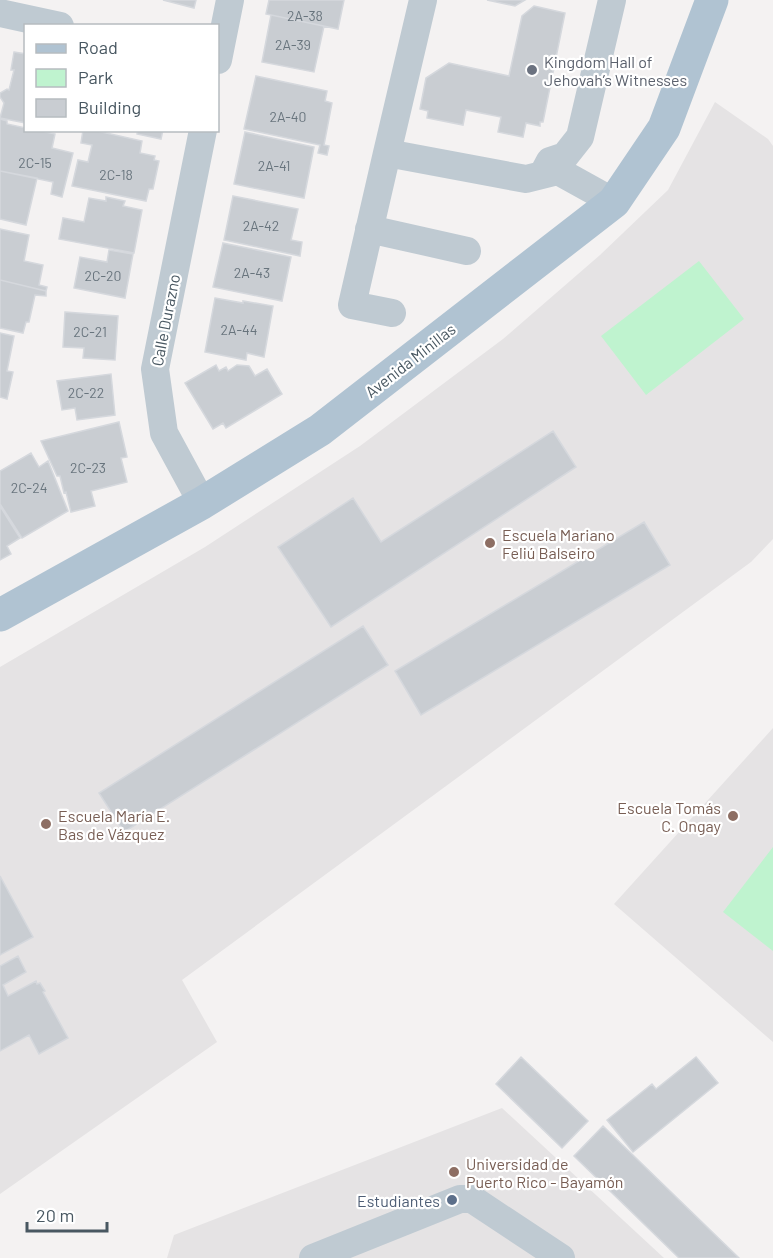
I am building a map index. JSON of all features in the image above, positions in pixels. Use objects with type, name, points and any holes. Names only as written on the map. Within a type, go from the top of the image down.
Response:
[{"type":"main road","name":"Avenida Minillas","points":[[0,615],[202,502],[320,430],[614,202],[664,128],[712,0]]},
{"type":"street","points":[[219,54],[230,0]]},
{"type":"street","points":[[392,313],[352,305],[423,0]]},
{"type":"street","points":[[543,174],[550,161],[565,156],[580,137],[612,0]]},
{"type":"street","points":[[0,13],[51,24]]},
{"type":"street","name":"Calle Durazno","points":[[202,502],[164,433],[155,369],[203,132]]},
{"type":"street","points":[[387,153],[526,179],[558,171],[614,202]]},
{"type":"street","points":[[369,230],[466,251]]},
{"type":"street","points":[[313,1258],[460,1199],[472,1199],[561,1258]]},
{"type":"shaded area","name":"Escuela Mariano Feliú Balseiro","points":[[715,102],[768,139],[773,146],[773,539],[751,562],[182,980],[217,1042],[0,1194],[0,667],[205,547],[360,446],[503,339],[600,255],[668,190]]},
{"type":"shaded area","name":"Escuela Tomás C. Ongay","points":[[773,728],[773,1042],[614,904]]},
{"type":"shaded area","name":"Universidad de Puerto Rico - Bayamón","points":[[502,1108],[664,1258],[167,1258],[174,1235]]},
{"type":"green space","points":[[699,261],[744,319],[646,395],[601,336]]},
{"type":"green space","points":[[773,847],[773,951],[723,912]]},
{"type":"building","points":[[163,0],[196,0],[194,8]]},
{"type":"building","points":[[269,0],[344,0],[338,29],[266,14]]},
{"type":"building","points":[[487,0],[525,0],[515,6]]},
{"type":"building","name":"Kingdom Hall of Jehovah’s Witnesses","points":[[534,6],[565,13],[543,122],[540,122],[540,126],[526,123],[523,137],[498,132],[501,117],[466,110],[463,125],[427,118],[428,111],[420,109],[426,78],[449,63],[509,76],[522,16]]},
{"type":"building","points":[[271,15],[324,26],[314,72],[262,62]]},
{"type":"building","points":[[14,52],[24,54],[24,123],[0,118],[4,103],[0,93],[9,90],[14,70],[11,70]]},
{"type":"building","points":[[256,76],[327,91],[325,101],[332,103],[324,145],[329,146],[327,155],[318,153],[320,145],[244,129]]},
{"type":"building","points":[[0,119],[7,121],[7,124],[24,128],[24,132],[55,134],[52,148],[73,153],[62,197],[51,194],[53,182],[0,171]]},
{"type":"building","points":[[83,132],[102,132],[142,141],[140,153],[155,156],[154,160],[159,161],[153,189],[149,189],[146,201],[72,186],[78,160],[88,162],[92,145],[81,143]]},
{"type":"building","points":[[138,132],[163,132],[161,139],[137,134]]},
{"type":"building","points":[[245,132],[314,147],[304,198],[234,184]]},
{"type":"building","points":[[0,171],[37,178],[26,225],[0,219]]},
{"type":"building","points":[[233,196],[298,209],[291,240],[302,242],[300,256],[224,240]]},
{"type":"building","points":[[106,197],[125,201],[123,206],[142,210],[134,253],[59,239],[63,218],[84,222],[89,198],[106,201]]},
{"type":"building","points":[[0,229],[29,235],[24,261],[43,265],[39,285],[47,287],[46,291],[0,280]]},
{"type":"building","points":[[223,243],[291,257],[282,301],[213,287]]},
{"type":"building","points":[[109,250],[133,254],[125,298],[74,288],[80,257],[107,262]]},
{"type":"building","points":[[0,280],[46,291],[46,296],[35,295],[29,322],[26,322],[23,333],[0,328]]},
{"type":"building","points":[[215,298],[273,306],[264,357],[247,353],[246,360],[205,352]]},
{"type":"building","points":[[65,312],[118,316],[115,360],[83,358],[84,348],[63,347]]},
{"type":"building","points":[[0,333],[14,336],[7,371],[13,372],[7,399],[0,397]]},
{"type":"building","points":[[216,365],[219,371],[226,367],[228,371],[237,365],[249,366],[255,376],[267,369],[282,394],[226,428],[223,423],[213,429],[185,383]]},
{"type":"building","points":[[111,374],[115,415],[77,420],[75,408],[62,410],[57,381]]},
{"type":"building","points":[[119,422],[127,457],[121,458],[127,482],[91,491],[95,506],[71,512],[60,476],[57,476],[41,441]]},
{"type":"building","points":[[553,431],[576,467],[331,627],[278,547],[353,498],[381,542]]},
{"type":"building","points":[[31,453],[39,467],[48,461],[68,511],[22,538],[0,504],[0,471]]},
{"type":"building","points":[[0,506],[20,538],[7,546],[11,554],[0,560]]},
{"type":"building","points":[[644,522],[670,565],[421,715],[395,671]]},
{"type":"building","points":[[363,626],[388,665],[124,832],[99,793]]},
{"type":"building","points":[[0,876],[33,937],[0,955]]},
{"type":"building","points":[[18,956],[26,972],[3,985],[8,996],[36,981],[37,984],[40,983],[68,1038],[39,1054],[29,1035],[0,1051],[0,966]]},
{"type":"building","points":[[521,1057],[588,1121],[562,1148],[496,1084]]},
{"type":"building","points":[[696,1057],[718,1083],[633,1152],[607,1120],[652,1084],[656,1089]]},
{"type":"building","points":[[603,1126],[739,1258],[679,1258],[574,1156]]},
{"type":"place","name":"Kingdom Hall of Jehovah’s Witnesses","points":[[532,70]]},
{"type":"place","name":"Escuela Mariano Feliú Balseiro","points":[[490,543]]},
{"type":"place","name":"Escuela Tomás C. Ongay","points":[[733,816]]},
{"type":"place","name":"Escuela María E. Bas de Vázquez","points":[[46,824]]},
{"type":"place","name":"Universidad de Puerto Rico - Bayamón","points":[[454,1172]]},
{"type":"place","name":"Estudiantes","points":[[452,1200]]}]
